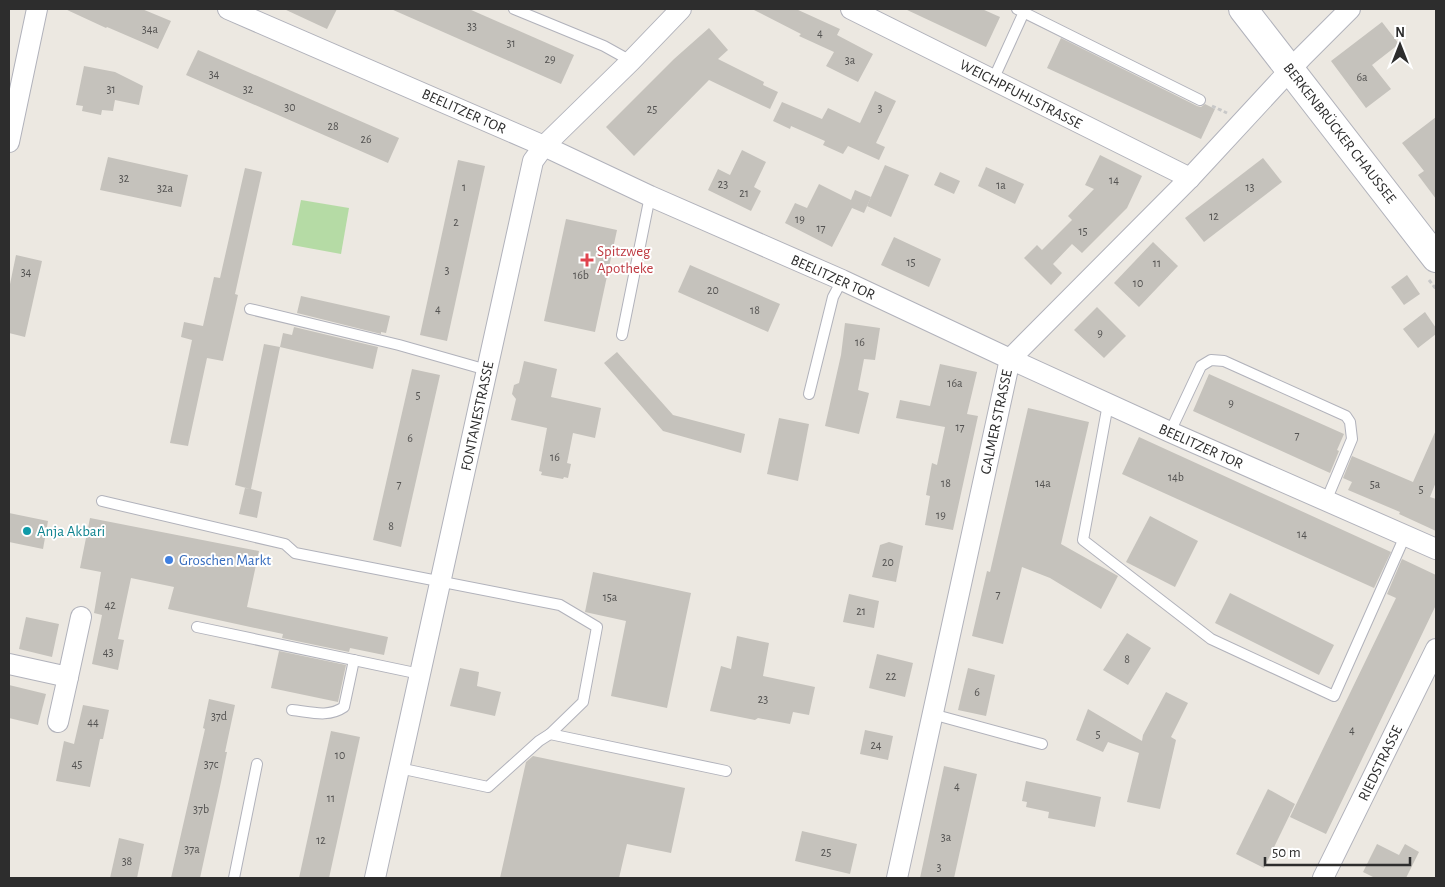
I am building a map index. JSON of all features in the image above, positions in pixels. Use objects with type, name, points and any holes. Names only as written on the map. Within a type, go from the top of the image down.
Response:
[{"type":"main road","name":"BERKENBRÜCKER CHAUSSEE","points":[[1243,9],[1436,258]]},
{"type":"street","points":[[9,142],[36,9]]},
{"type":"street","name":"BEELITZER TOR","points":[[228,9],[544,146],[650,196],[842,280],[1108,404],[1436,549]]},
{"type":"street","name":"FONTANESTRASSE","points":[[375,878],[533,160],[544,146],[681,9]]},
{"type":"street","name":"WEICHPFUHLSTRASSE","points":[[851,9],[1190,178]]},
{"type":"street","name":"GALMER STRASSE","points":[[897,878],[1010,359],[1190,178],[1302,56],[1350,9]]},
{"type":"street","points":[[58,722],[80,617]]},
{"type":"street","name":"RIEDSTRASSE","points":[[1323,878],[1436,649]]},
{"type":"street","points":[[9,664],[68,677]]},
{"type":"lane","points":[[514,9],[604,46],[631,61]]},
{"type":"lane","points":[[993,80],[1021,11],[1200,100]]},
{"type":"lane","points":[[622,335],[650,196]]},
{"type":"lane","points":[[810,394],[833,297],[842,280]]},
{"type":"lane","points":[[250,309],[399,345],[487,370]]},
{"type":"lane","points":[[1170,432],[1201,366],[1211,360],[1224,361],[1346,416],[1350,422],[1352,439],[1326,501]]},
{"type":"lane","points":[[1108,404],[1083,540],[1211,639],[1334,696],[1404,536]]},
{"type":"lane","points":[[102,501],[285,544],[296,553],[560,605],[597,627],[583,702],[550,734],[539,741],[488,788],[399,768]]},
{"type":"lane","points":[[197,627],[420,674]]},
{"type":"lane","points":[[292,710],[330,714],[344,707],[354,660]]},
{"type":"lane","points":[[932,714],[1042,744]]},
{"type":"lane","points":[[550,734],[726,771]]},
{"type":"lane","points":[[234,878],[257,764]]},
{"type":"path","points":[[1200,100],[1232,115]]},
{"type":"green space","points":[[301,200],[349,208],[341,254],[292,245]]},
{"type":"building","points":[[65,9],[142,9],[171,21],[158,49]]},
{"type":"building","points":[[284,9],[337,9],[327,29]]},
{"type":"building","points":[[391,9],[469,9],[574,55],[561,84]]},
{"type":"building","points":[[752,9],[796,9],[840,29],[837,35],[873,54],[858,82],[826,66],[834,52],[799,36],[801,34]]},
{"type":"building","points":[[905,9],[982,9],[1000,17],[986,47]]},
{"type":"building","points":[[1382,22],[1399,44],[1372,65],[1391,89],[1366,108],[1331,61]]},
{"type":"building","points":[[709,28],[728,50],[718,59],[764,82],[763,85],[778,92],[770,109],[709,80],[634,156],[606,127],[674,59]]},
{"type":"building","points":[[1061,38],[1197,106],[1201,107],[1205,104],[1215,109],[1201,139],[1047,68]]},
{"type":"building","points":[[198,50],[399,138],[388,163],[186,75]]},
{"type":"building","points":[[84,66],[115,72],[143,86],[139,105],[115,100],[113,111],[102,110],[101,115],[82,111],[83,106],[76,105]]},
{"type":"building","points":[[875,91],[896,101],[876,143],[885,147],[879,160],[848,146],[843,154],[823,145],[825,141],[791,126],[790,129],[773,121],[782,102],[822,119],[828,108],[860,123]]},
{"type":"building","points":[[1436,117],[1436,199],[1418,175],[1424,171],[1402,143]]},
{"type":"building","points":[[742,150],[766,162],[754,187],[761,191],[751,211],[708,190],[718,169],[730,175]]},
{"type":"building","points":[[1100,155],[1142,176],[1127,208],[1082,253],[1072,244],[1053,264],[1062,273],[1051,285],[1024,258],[1037,245],[1042,250],[1072,220],[1068,216],[1094,189],[1085,185]]},
{"type":"building","points":[[108,157],[188,175],[181,207],[100,190]]},
{"type":"building","points":[[1263,158],[1282,182],[1204,242],[1185,218]]},
{"type":"building","points":[[458,160],[485,166],[447,341],[420,335]]},
{"type":"building","points":[[885,165],[909,175],[891,217],[867,206]]},
{"type":"building","points":[[986,167],[1024,184],[1015,204],[978,186]]},
{"type":"building","points":[[245,168],[262,172],[235,294],[238,295],[223,361],[207,358],[188,446],[170,443],[192,340],[181,337],[184,322],[203,326],[214,277],[220,278]]},
{"type":"building","points":[[940,172],[960,181],[954,194],[934,185]]},
{"type":"building","points":[[819,184],[851,200],[855,190],[871,197],[864,213],[852,208],[832,247],[785,223],[795,203],[807,208]]},
{"type":"building","points":[[566,219],[617,230],[595,332],[544,321]]},
{"type":"building","points":[[894,237],[941,259],[929,287],[881,265]]},
{"type":"building","points":[[1153,242],[1178,266],[1139,307],[1114,283]]},
{"type":"building","points":[[16,255],[42,261],[25,337],[9,333],[9,289]]},
{"type":"building","points":[[690,265],[780,304],[768,332],[678,292]]},
{"type":"building","points":[[1407,275],[1420,294],[1404,305],[1391,287]]},
{"type":"building","points":[[301,296],[390,316],[386,333],[381,332],[381,334],[297,313]]},
{"type":"building","points":[[1097,307],[1126,336],[1104,358],[1074,330]]},
{"type":"building","points":[[1425,312],[1436,328],[1436,334],[1418,348],[1403,329]]},
{"type":"building","points":[[845,323],[880,328],[875,360],[864,359],[858,390],[869,393],[859,434],[825,426],[841,355]]},
{"type":"building","points":[[294,327],[378,347],[373,369],[280,347],[283,333],[292,335]]},
{"type":"building","points":[[264,344],[280,347],[251,489],[262,492],[257,518],[239,514],[245,488],[250,489],[235,485]]},
{"type":"building","points":[[617,352],[673,415],[745,434],[741,453],[663,431],[604,363]]},
{"type":"building","points":[[524,361],[557,369],[551,397],[601,408],[595,438],[573,433],[567,463],[571,464],[568,478],[564,477],[563,479],[541,475],[542,472],[539,471],[547,428],[511,420],[516,399],[512,394],[514,385],[519,383]]},
{"type":"building","points":[[940,364],[977,372],[967,414],[978,416],[953,530],[925,525],[930,496],[926,495],[932,463],[937,465],[945,427],[896,418],[900,400],[930,406]]},
{"type":"building","points":[[412,369],[440,375],[401,547],[373,540]]},
{"type":"building","points":[[1209,374],[1344,434],[1330,473],[1193,411]]},
{"type":"building","points":[[1028,408],[1089,422],[1061,544],[1118,576],[1101,609],[1050,578],[1022,567],[1003,644],[972,636],[987,571],[990,572]]},
{"type":"building","points":[[779,418],[809,424],[798,481],[767,474]]},
{"type":"building","points":[[1436,430],[1436,482],[1430,497],[1436,499],[1436,531],[1399,514],[1400,512],[1348,490],[1352,482],[1343,478],[1352,456],[1413,482]]},
{"type":"building","points":[[1139,437],[1391,552],[1374,588],[1122,474]]},
{"type":"building","name":"Anja Akbari","points":[[9,513],[48,521],[43,549],[9,542]]},
{"type":"building","points":[[1150,516],[1198,541],[1175,587],[1126,562]]},
{"type":"building","points":[[90,518],[259,551],[247,607],[388,637],[384,655],[350,648],[349,652],[282,638],[283,634],[168,609],[174,587],[131,578],[118,639],[124,640],[118,670],[92,664],[102,615],[94,613],[101,572],[80,568]]},
{"type":"building","points":[[889,542],[903,546],[896,582],[872,577],[880,545]]},
{"type":"building","points":[[1402,559],[1436,575],[1436,605],[1326,834],[1290,817],[1396,598],[1387,594]]},
{"type":"building","points":[[593,572],[691,593],[667,708],[611,696],[626,621],[585,612]]},
{"type":"building","points":[[1230,593],[1334,645],[1319,675],[1215,623]]},
{"type":"building","points":[[849,594],[879,601],[874,628],[843,622]]},
{"type":"building","points":[[26,617],[59,624],[52,657],[19,649]]},
{"type":"building","points":[[1127,633],[1151,648],[1128,685],[1103,670]]},
{"type":"building","points":[[737,636],[769,643],[763,676],[815,687],[809,715],[793,712],[790,724],[758,718],[755,720],[710,711],[721,666],[731,669]]},
{"type":"building","points":[[279,651],[346,665],[338,702],[271,688]]},
{"type":"building","points":[[877,654],[913,663],[905,697],[869,688]]},
{"type":"building","points":[[460,668],[479,672],[477,686],[501,692],[495,716],[450,706]]},
{"type":"building","points":[[968,668],[995,675],[986,716],[958,710]]},
{"type":"building","points":[[9,685],[46,694],[38,725],[9,718]]},
{"type":"building","points":[[1166,692],[1188,703],[1171,737],[1176,740],[1160,809],[1127,802],[1139,753],[1108,742],[1103,752],[1076,740],[1088,709],[1142,741],[1143,735]]},
{"type":"building","points":[[209,699],[235,705],[221,782],[200,878],[171,878],[205,729],[203,728]]},
{"type":"building","points":[[83,705],[109,710],[103,739],[100,739],[90,787],[56,781],[64,741],[74,744]]},
{"type":"building","points":[[865,730],[893,736],[888,760],[860,754]]},
{"type":"building","points":[[331,731],[360,737],[329,878],[299,878]]},
{"type":"building","points":[[533,756],[685,788],[671,853],[627,844],[619,878],[500,878],[526,762]]},
{"type":"building","points":[[944,766],[977,774],[954,878],[920,878]]},
{"type":"building","points":[[1026,781],[1101,797],[1095,827],[1048,818],[1049,812],[1026,807],[1027,802],[1022,801]]},
{"type":"building","points":[[1268,789],[1295,804],[1264,868],[1236,854]]},
{"type":"building","points":[[802,831],[857,844],[850,874],[795,861]]},
{"type":"building","points":[[119,838],[144,844],[137,878],[110,878]]},
{"type":"building","points":[[1377,844],[1399,855],[1405,844],[1419,852],[1406,878],[1375,878],[1363,872]]},
{"type":"place","name":"Spitzweg Apotheke","points":[[587,260]]},
{"type":"place","name":"Anja Akbari","points":[[27,531]]},
{"type":"place","name":"Groschen Markt","points":[[169,560]]}]
